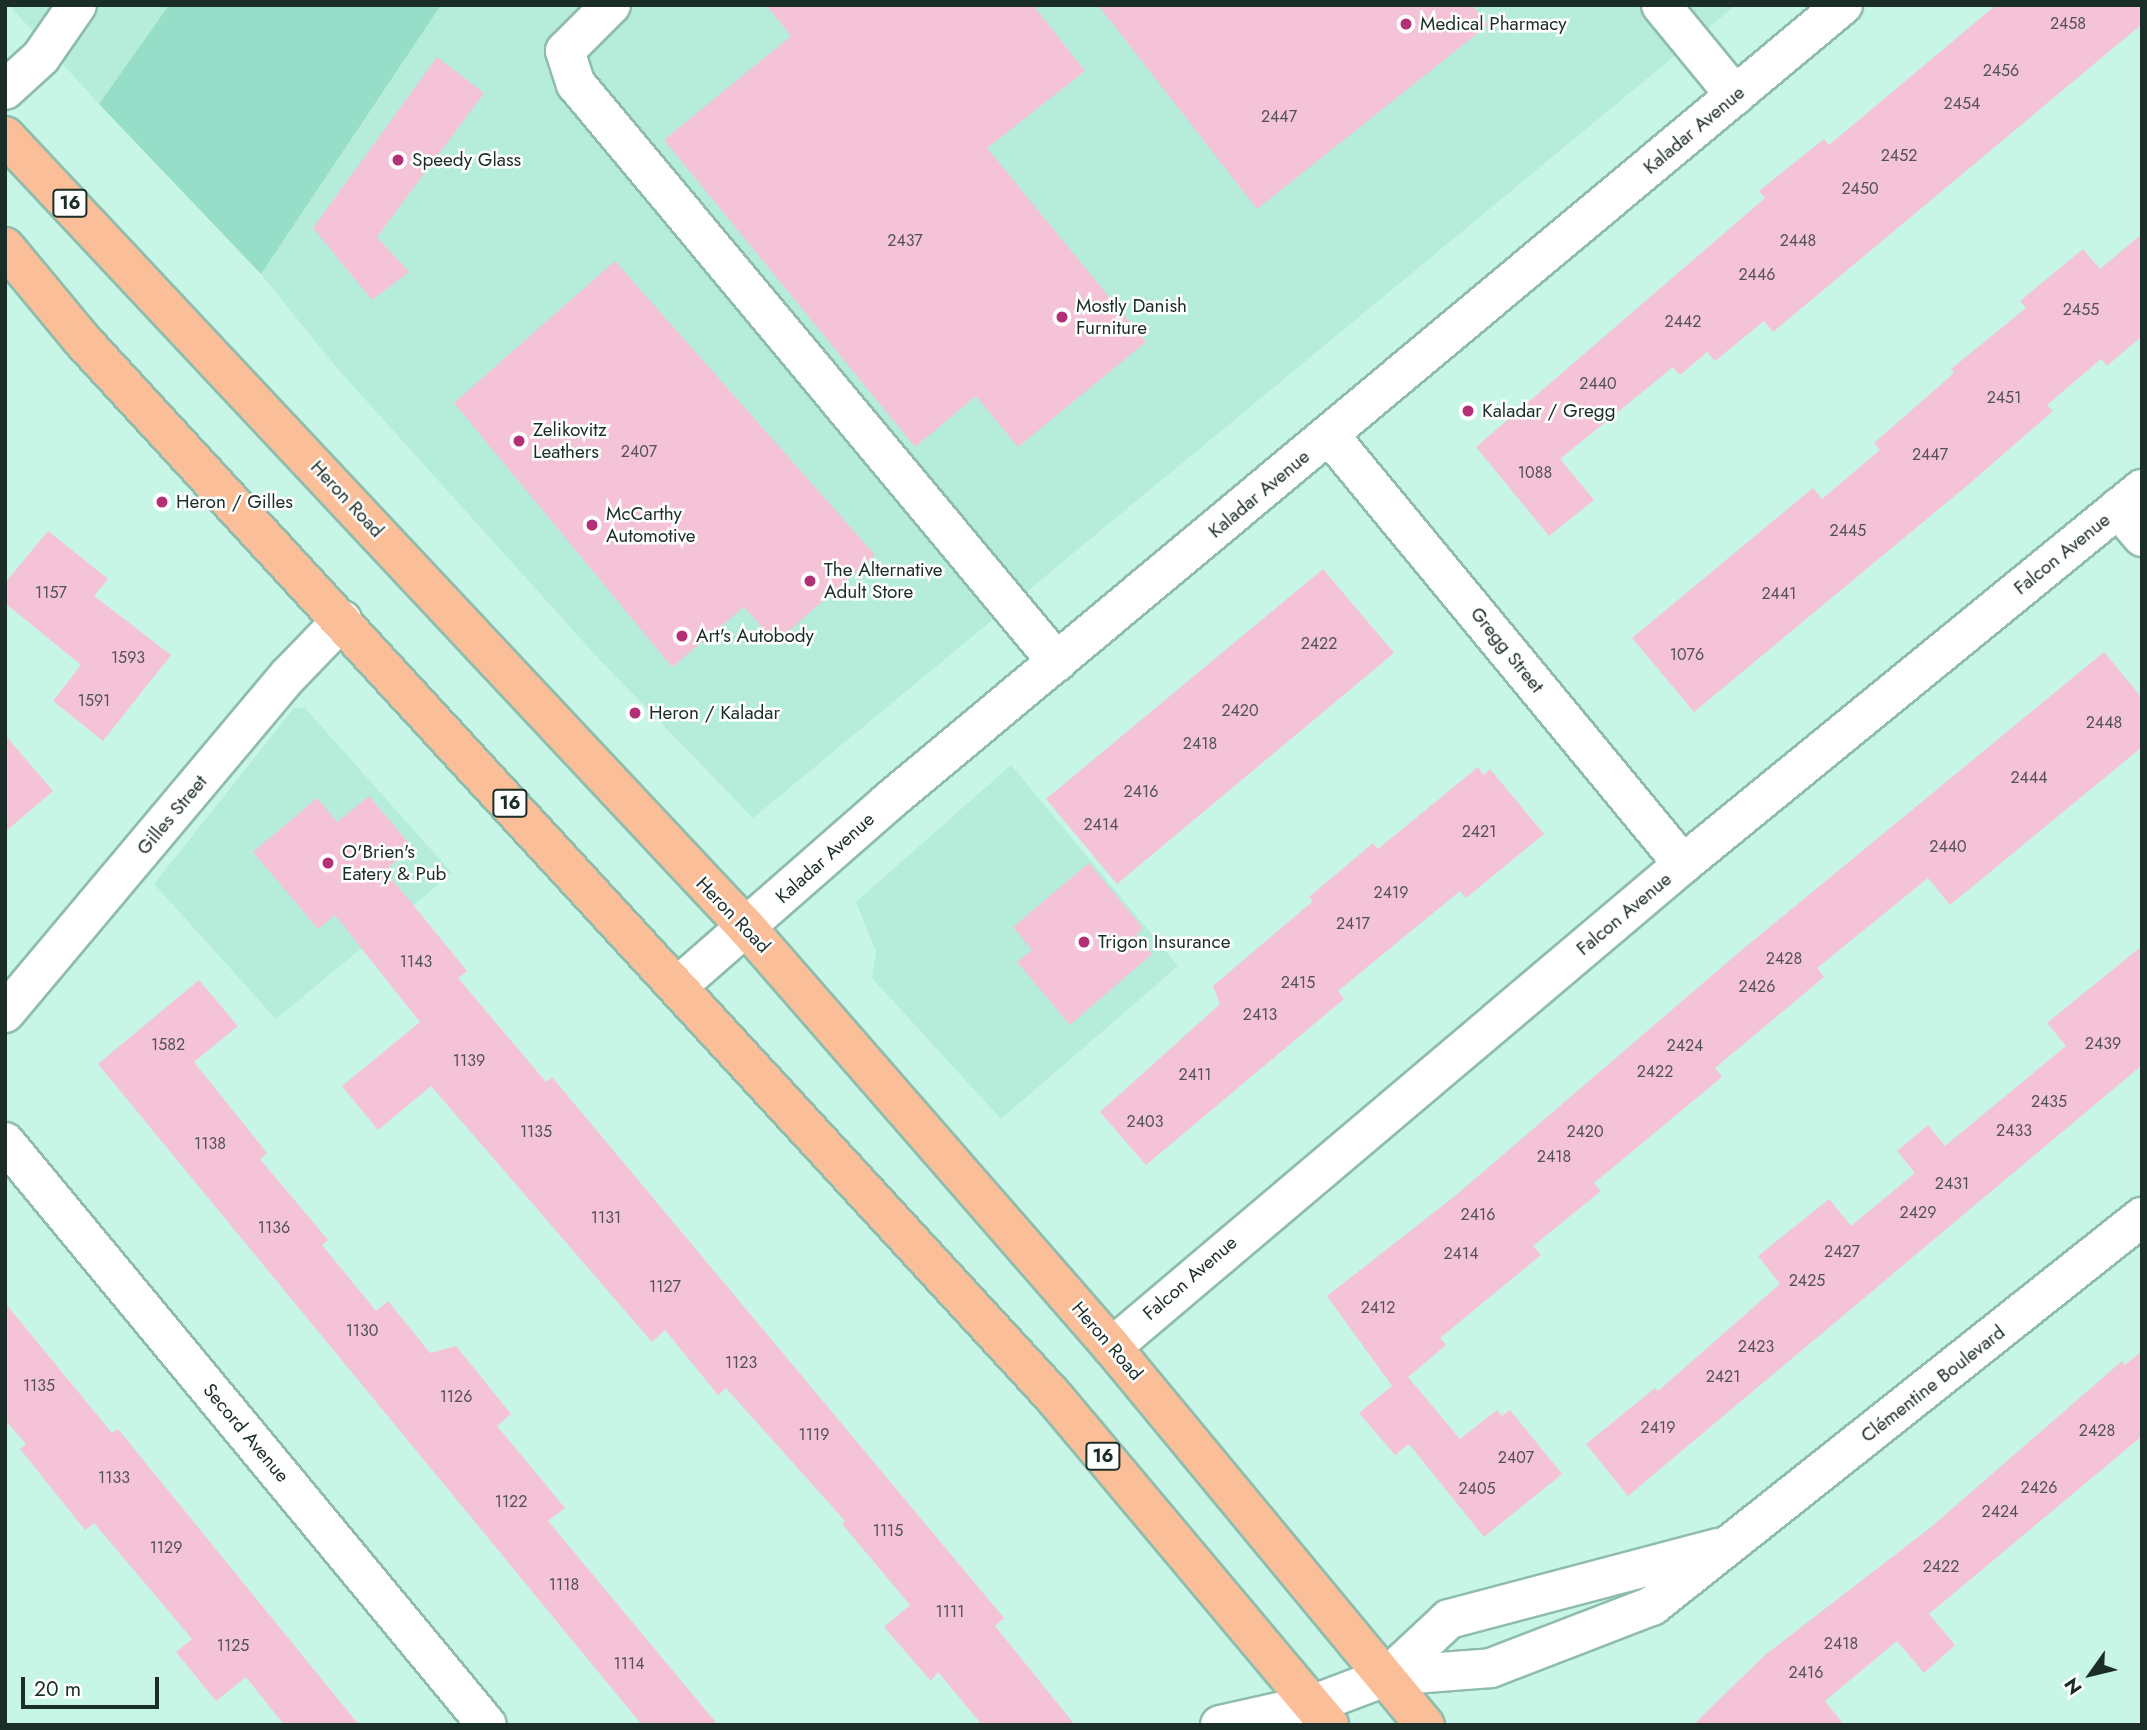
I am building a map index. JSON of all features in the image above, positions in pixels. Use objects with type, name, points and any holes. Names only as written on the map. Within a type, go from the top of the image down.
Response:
[{"type":"main road","name":"Heron Road","points":[[5,136],[747,928],[1112,1347],[1388,1676],[1425,1725]]},
{"type":"main road","name":"16","points":[[5,247],[82,340],[1054,1397],[1312,1718]]},
{"type":"street","points":[[5,90],[41,57],[77,5]]},
{"type":"street","points":[[611,5],[565,51],[576,84],[1057,662]]},
{"type":"street","points":[[1661,5],[1735,95]]},
{"type":"street","name":"Kaladar Avenue","points":[[678,986],[888,802],[1330,436],[1843,5]]},
{"type":"street","name":"Gregg Street","points":[[1330,436],[1683,864]]},
{"type":"street","points":[[2130,498],[2142,537]]},
{"type":"street","name":"Falcon Avenue","points":[[1112,1347],[1683,864],[2130,498]]},
{"type":"street","name":"Gilles Street","points":[[5,1013],[288,676],[342,620]]},
{"type":"street","name":"Secord Avenue","points":[[5,1142],[488,1725]]},
{"type":"street","name":"Clémentine Boulevard","points":[[1388,1676],[1473,1673],[1652,1606],[1721,1547],[1933,1387],[2142,1217]]},
{"type":"street","name":"Clémentine Boulevard","points":[[1220,1725],[1312,1718],[1388,1676],[1449,1619],[1721,1547]]},
{"type":"shaded area","points":[[9,5],[169,5],[99,104]]},
{"type":"shaded area","points":[[169,5],[441,5],[261,274],[99,104]]},
{"type":"shaded area","points":[[441,5],[1736,5],[753,818],[597,657],[336,367],[261,274]]},
{"type":"shaded area","points":[[294,708],[305,708],[452,873],[276,1019],[154,884]]},
{"type":"shaded area","points":[[1011,765],[1178,966],[1001,1119],[872,978],[876,951],[856,902]]},
{"type":"building","points":[[766,5],[1033,5],[1085,71],[987,148],[1146,342],[1018,447],[976,396],[915,447],[664,140],[791,36]]},
{"type":"building","points":[[1098,5],[1472,5],[1488,25],[1257,209]]},
{"type":"building","points":[[1996,5],[2142,5],[2142,24],[1773,332],[1764,321],[1715,361],[1707,352],[1680,375],[1673,367],[1560,459],[1594,500],[1549,536],[1476,447],[1765,198],[1759,191],[1824,139],[1829,145]]},
{"type":"building","name":"Speedy Glass","points":[[437,57],[484,93],[377,237],[409,272],[372,300],[313,228]]},
{"type":"building","points":[[2142,234],[2142,336],[2107,366],[2101,359],[2047,405],[2053,411],[1969,484],[1694,712],[1632,638],[1813,488],[1822,499],[1880,450],[1874,443],[1954,373],[1951,369],[2026,308],[2020,301],[2083,249],[2100,269]]},
{"type":"building","points":[[615,261],[875,555],[776,642],[744,607],[672,667],[454,403]]},
{"type":"building","points":[[48,531],[108,579],[94,596],[171,655],[103,741],[53,701],[81,665],[5,603],[5,583]]},
{"type":"building","points":[[1323,569],[1394,653],[1117,884],[1046,799]]},
{"type":"building","points":[[2104,652],[2142,698],[2142,747],[1950,905],[1928,878],[1817,968],[1824,977],[1715,1068],[1722,1077],[1594,1183],[1601,1191],[1533,1246],[1541,1255],[1440,1338],[1446,1345],[1408,1377],[1460,1439],[1497,1410],[1502,1416],[1510,1410],[1562,1474],[1484,1537],[1409,1444],[1395,1455],[1359,1413],[1392,1386],[1327,1296],[1455,1196],[1737,954]]},
{"type":"building","points":[[5,735],[53,791],[5,832]]},
{"type":"building","points":[[1478,767],[1483,775],[1490,769],[1544,834],[1466,898],[1460,891],[1338,991],[1344,999],[1146,1165],[1100,1112],[1220,1004],[1213,986],[1313,901],[1309,897],[1373,843],[1378,849]]},
{"type":"building","points":[[369,796],[412,847],[380,875],[392,879],[467,971],[458,978],[546,1082],[552,1077],[1004,1618],[995,1626],[1075,1725],[982,1725],[938,1672],[931,1681],[884,1627],[910,1605],[842,1524],[845,1521],[726,1388],[718,1395],[665,1330],[652,1342],[431,1086],[378,1130],[342,1086],[420,1022],[335,915],[318,929],[253,852],[317,798],[337,822]]},
{"type":"building","name":"Trigon Insurance","points":[[1089,863],[1143,928],[1136,935],[1152,954],[1070,1025],[1017,962],[1032,950],[1013,927]]},
{"type":"building","points":[[2142,946],[2142,1065],[1628,1496],[1586,1444],[1655,1388],[1658,1391],[1780,1284],[1758,1256],[1829,1199],[1851,1226],[1915,1173],[1897,1151],[1928,1125],[1945,1146],[2066,1046],[2047,1023]]},
{"type":"building","points":[[199,980],[238,1026],[194,1062],[267,1153],[260,1159],[328,1240],[322,1245],[376,1311],[388,1301],[430,1353],[456,1346],[511,1414],[497,1426],[565,1508],[548,1521],[718,1725],[642,1725],[98,1064]]},
{"type":"building","points":[[5,1303],[112,1433],[118,1429],[359,1725],[284,1725],[246,1677],[216,1701],[176,1652],[192,1639],[94,1523],[85,1530],[20,1449],[26,1444],[5,1420]]},
{"type":"building","points":[[2142,1351],[2142,1436],[1929,1614],[1955,1645],[1924,1673],[1897,1641],[1825,1701],[1844,1725],[1693,1725],[1765,1655],[1931,1527],[2122,1361],[2125,1365]]},
{"type":"place","name":"Medical Pharmacy","points":[[1406,24]]},
{"type":"place","name":"Speedy Glass","points":[[398,160]]},
{"type":"place","name":"Mostly Danish Furniture","points":[[1062,317]]},
{"type":"place","name":"Kaladar / Gregg","points":[[1468,411]]},
{"type":"place","name":"Zelikovitz Leathers","points":[[519,441]]},
{"type":"place","name":"Heron / Gilles","points":[[162,502]]},
{"type":"place","name":"McCarthy Automotive","points":[[592,525]]},
{"type":"place","name":"The Alternative Adult Store","points":[[810,581]]},
{"type":"place","name":"Art's Autobody","points":[[682,636]]},
{"type":"place","name":"Heron / Kaladar","points":[[635,713]]},
{"type":"place","name":"O'Brien's Eatery & Pub","points":[[328,863]]},
{"type":"place","name":"Trigon Insurance","points":[[1084,942]]}]
